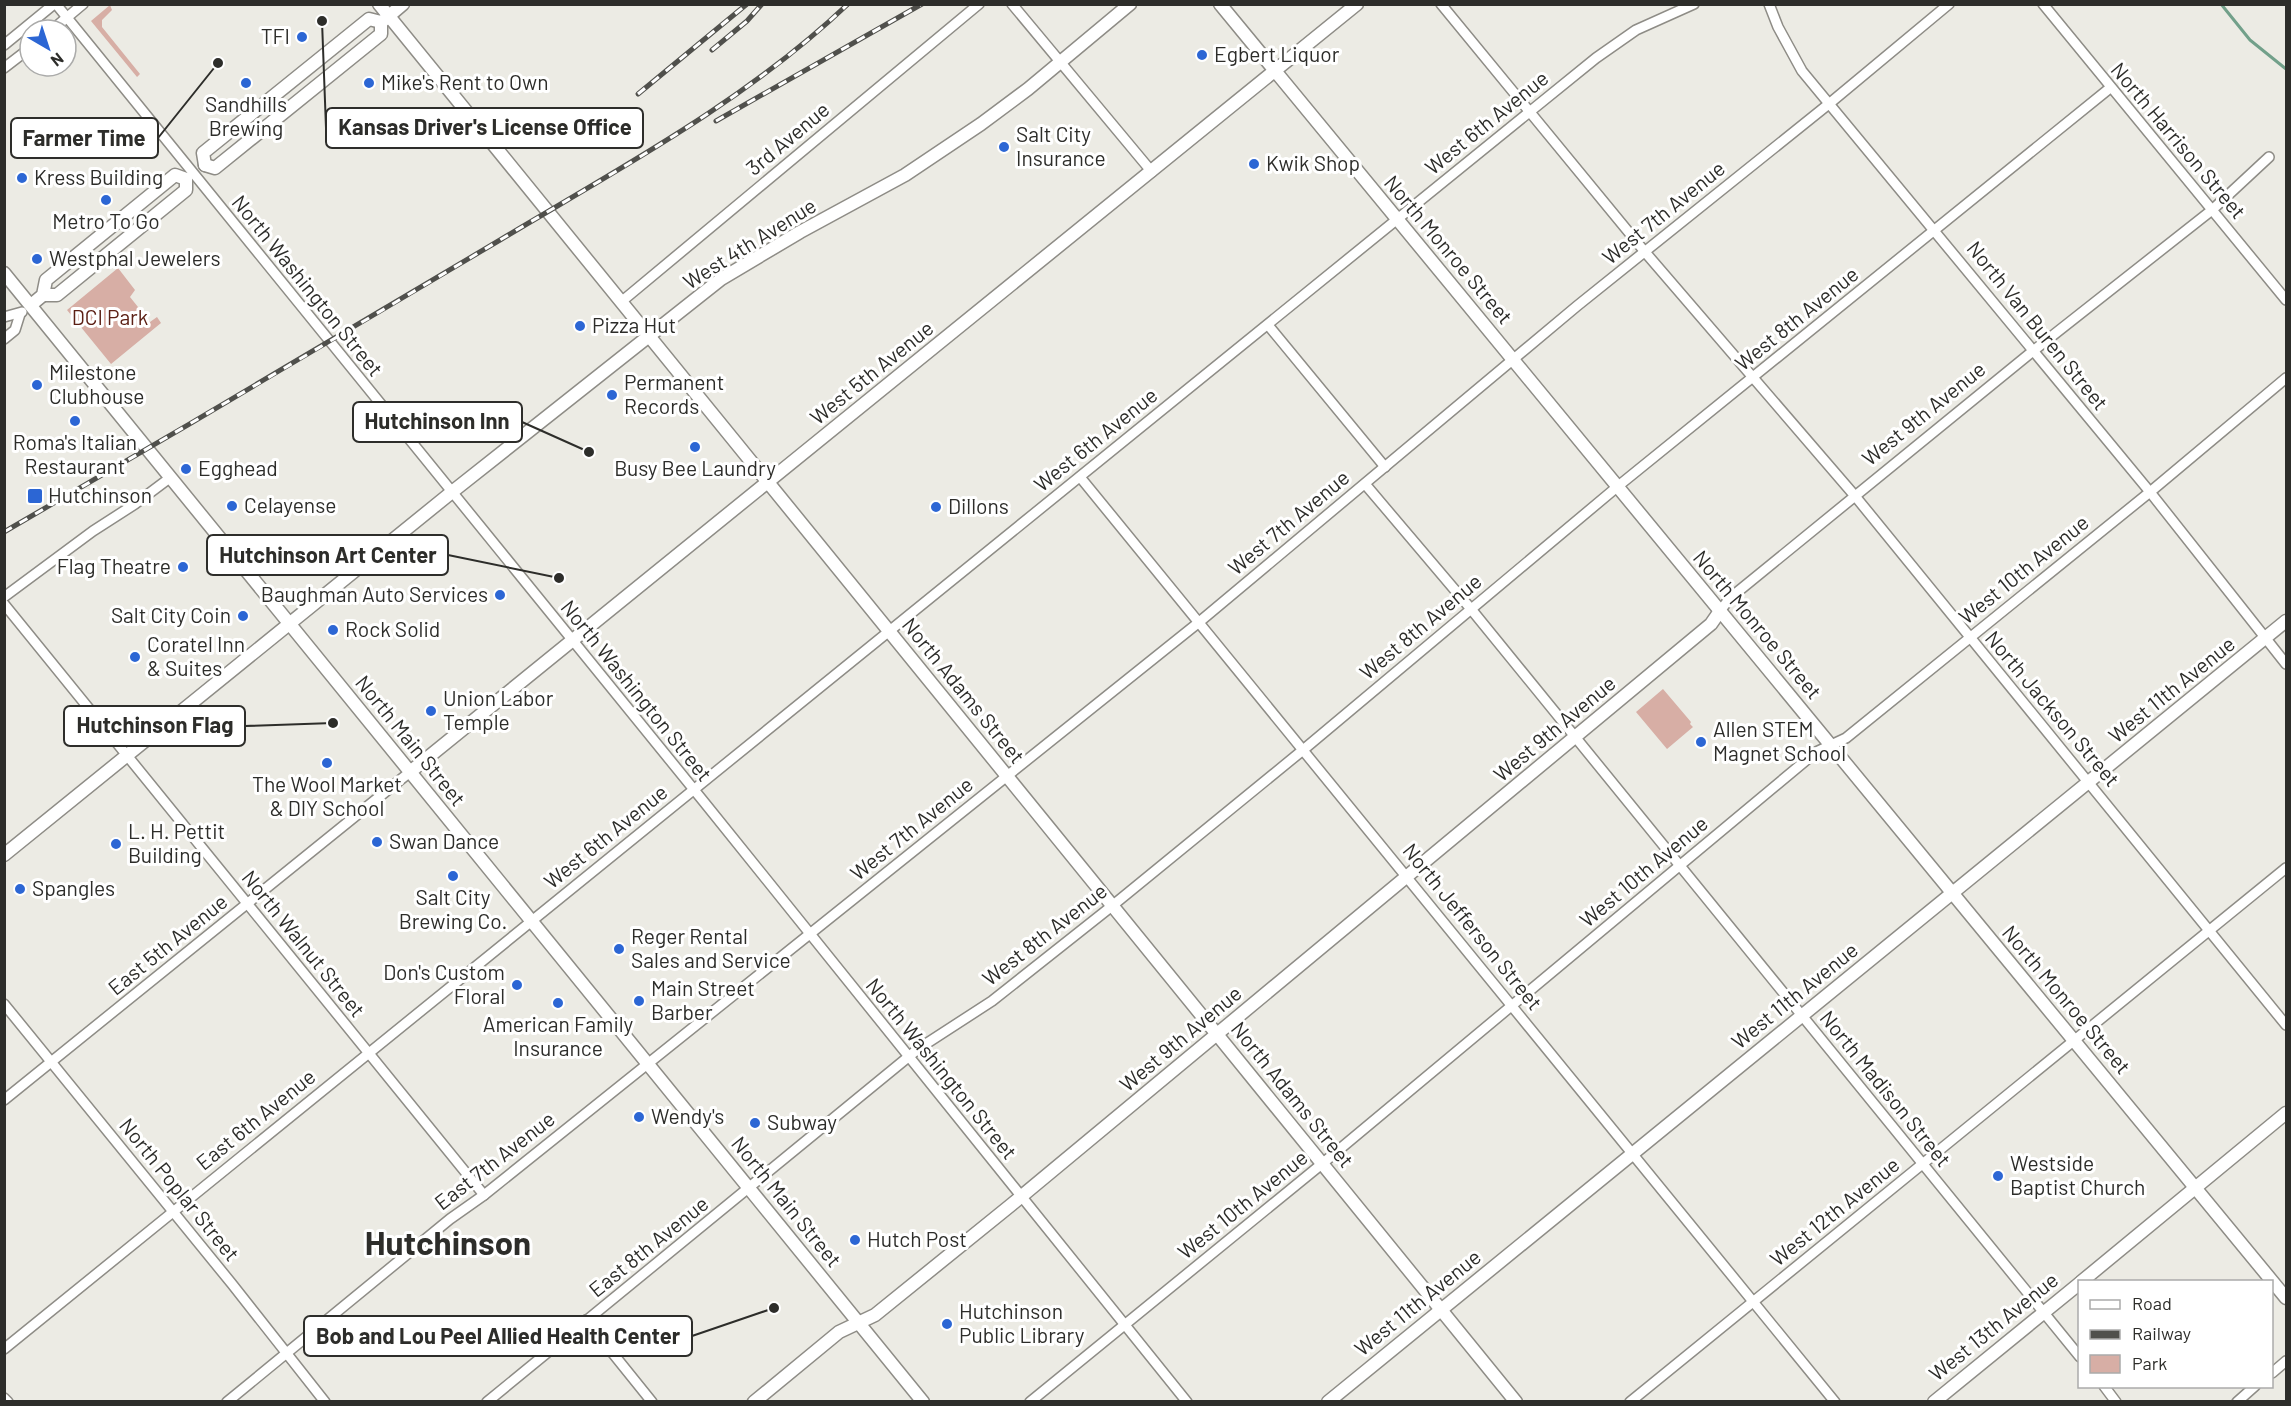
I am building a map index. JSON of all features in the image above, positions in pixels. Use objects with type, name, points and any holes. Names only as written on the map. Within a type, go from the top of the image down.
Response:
[{"type":"street","name":"North Washington Street","points":[[55,4],[67,18]]},
{"type":"street","points":[[4,45],[55,4]]},
{"type":"street","points":[[67,18],[83,4]]},
{"type":"street","name":"North Adams Street","points":[[379,4],[385,19],[621,302],[1516,1401]]},
{"type":"street","points":[[205,165],[215,168],[381,34],[385,19],[402,4]]},
{"type":"street","name":"3rd Avenue","points":[[621,302],[979,4]]},
{"type":"street","points":[[1012,4],[1152,172]]},
{"type":"street","name":"West 4th Avenue","points":[[4,855],[452,492],[721,279],[800,232],[905,176],[981,124],[1061,63],[1130,4]]},
{"type":"street","name":"North Monroe Street","points":[[1220,4],[2271,1280]]},
{"type":"street","name":"West 5th Avenue","points":[[410,772],[1357,4]]},
{"type":"street","name":"North Jackson Street","points":[[1441,4],[1645,252],[1855,496],[2286,1025]]},
{"type":"street","name":"West 6th Avenue","points":[[530,920],[1625,36],[1694,4]]},
{"type":"street","name":"North Van Buren Street","points":[[1769,4],[1778,27],[1802,71],[2150,492],[2286,664]]},
{"type":"street","name":"West 7th Avenue","points":[[647,1063],[1198,622],[1513,360],[1949,4]]},
{"type":"street","name":"North Harrison Street","points":[[2043,4],[2286,300]]},
{"type":"street","points":[[205,165],[203,153],[369,19],[385,19]]},
{"type":"street","name":"North Washington Street","points":[[78,32],[190,177],[452,492],[694,789],[1020,1197],[1187,1401]]},
{"type":"street","points":[[4,68],[18,57]]},
{"type":"street","name":"West 8th Avenue","points":[[750,1188],[909,1057],[992,1001],[1112,906],[1303,750],[1617,487],[2110,88]]},
{"type":"street","name":"West 9th Avenue","points":[[754,1401],[839,1332],[875,1315],[1218,1035],[1711,624],[1730,598],[2033,351],[2212,210],[2269,157]]},
{"type":"street","points":[[43,295],[57,295],[186,190],[190,177],[205,165]]},
{"type":"street","points":[[4,317],[20,314],[31,305],[43,295],[46,280],[175,175],[190,177]]},
{"type":"street","name":"North Main Street","points":[[4,273],[923,1401]]},
{"type":"street","points":[[4,339],[15,330],[20,314]]},
{"type":"street","points":[[1268,325],[1385,466]]},
{"type":"street","name":"West 10th Avenue","points":[[1030,1401],[1323,1163],[1816,752],[1846,738],[2150,492],[2286,378]]},
{"type":"street","points":[[4,597],[171,477]]},
{"type":"street","name":"North Jefferson Street","points":[[1080,477],[1835,1401]]},
{"type":"street","name":"North Madison Street","points":[[1365,483],[1471,609],[2078,1356]]},
{"type":"street","name":"North Walnut Street","points":[[4,604],[484,1195]]},
{"type":"street","name":"West 11th Avenue","points":[[1328,1401],[2286,621]]},
{"type":"street","name":"East 5th Avenue","points":[[4,1101],[410,772]]},
{"type":"street","name":"West 12th Avenue","points":[[1630,1401],[2286,868]]},
{"type":"street","name":"East 6th Avenue","points":[[4,1348],[530,920]]},
{"type":"street","name":"North Poplar Street","points":[[4,1004],[173,1210],[325,1401]]},
{"type":"street","name":"East 7th Avenue","points":[[227,1401],[450,1219],[484,1195],[647,1063]]},
{"type":"street","name":"West 13th Avenue","points":[[2082,1280],[2286,1113]]},
{"type":"street","name":"East 8th Avenue","points":[[487,1401],[750,1188]]},
{"type":"street","name":"North Monroe Street","points":[[2273,1282],[2286,1298]]},
{"type":"street","name":"West 13th Avenue","points":[[1934,1401],[2078,1284]]},
{"type":"street","points":[[586,1320],[652,1401]]},
{"type":"street","points":[[2273,1371],[2286,1361]]},
{"type":"street","points":[[2106,1388],[2116,1401]]},
{"type":"street","points":[[2237,1401],[2253,1388]]},
{"type":"street","points":[[4,1398],[8,1401]]},
{"type":"green space","points":[[110,5],[112,10],[102,20],[102,27],[140,74],[137,77],[91,21]]},
{"type":"green space","name":"DCI Park","points":[[118,268],[135,290],[130,297],[150,322],[157,317],[161,323],[111,364],[67,310]]},
{"type":"green space","points":[[1663,689],[1693,727],[1667,749],[1636,712]]},
{"type":"waterway","points":[[2221,4],[2250,40],[2286,69]]},
{"type":"railway","points":[[638,94],[747,4]]},
{"type":"railway","points":[[712,50],[747,21],[762,4]]},
{"type":"railway","points":[[4,532],[315,350],[681,131],[767,72],[848,4]]},
{"type":"railway","points":[[716,121],[922,4]]},
{"type":"place","name":"Kansas Driver's License Office","points":[[322,21]]},
{"type":"place","name":"TFI","points":[[302,37]]},
{"type":"place","name":"Egbert Liquor","points":[[1202,55]]},
{"type":"place","name":"Farmer Time","points":[[218,63]]},
{"type":"place","name":"Sandhills Brewing","points":[[246,83]]},
{"type":"place","name":"Mike's Rent to Own","points":[[369,83]]},
{"type":"place","name":"Salt City Insurance","points":[[1004,147]]},
{"type":"place","name":"Kwik Shop","points":[[1254,164]]},
{"type":"place","name":"Kress Building","points":[[22,178]]},
{"type":"place","name":"Metro To Go","points":[[106,200]]},
{"type":"place","name":"Westphal Jewelers","points":[[37,259]]},
{"type":"place","name":"Pizza Hut","points":[[580,326]]},
{"type":"place","name":"Milestone Clubhouse","points":[[37,385]]},
{"type":"place","name":"Permanent Records","points":[[612,395]]},
{"type":"place","name":"Roma's Italian Restaurant","points":[[75,421]]},
{"type":"place","name":"Busy Bee Laundry","points":[[695,447]]},
{"type":"place","name":"Hutchinson Inn","points":[[589,452]]},
{"type":"place","name":"Egghead","points":[[186,469]]},
{"type":"place","name":"Hutchinson","points":[[35,496]]},
{"type":"place","name":"Celayense","points":[[232,506]]},
{"type":"place","name":"Dillons","points":[[936,507]]},
{"type":"place","name":"Flag Theatre","points":[[183,567]]},
{"type":"place","name":"Hutchinson Art Center","points":[[559,578]]},
{"type":"place","name":"Baughman Auto Services","points":[[500,595]]},
{"type":"place","name":"Salt City Coin","points":[[243,616]]},
{"type":"place","name":"Rock Solid","points":[[333,630]]},
{"type":"place","name":"Coratel Inn & Suites","points":[[135,657]]},
{"type":"place","name":"Union Labor Temple","points":[[431,711]]},
{"type":"place","name":"Hutchinson Flag","points":[[333,723]]},
{"type":"place","name":"Allen STEM Magnet School","points":[[1701,742]]},
{"type":"place","name":"The Wool Market & DIY School","points":[[327,763]]},
{"type":"place","name":"Swan Dance","points":[[377,842]]},
{"type":"place","name":"L. H. Pettit Building","points":[[116,844]]},
{"type":"place","name":"Salt City Brewing Co.","points":[[453,876]]},
{"type":"place","name":"Spangles","points":[[20,889]]},
{"type":"place","name":"Reger Rental Sales and Service","points":[[619,949]]},
{"type":"place","name":"Don's Custom Floral","points":[[517,985]]},
{"type":"place","name":"Main Street Barber","points":[[639,1001]]},
{"type":"place","name":"American Family Insurance","points":[[558,1003]]},
{"type":"place","name":"Wendy's","points":[[639,1117]]},
{"type":"place","name":"Subway","points":[[755,1123]]},
{"type":"place","name":"Westside Baptist Church","points":[[1998,1176]]},
{"type":"place","name":"Hutch Post","points":[[855,1240]]},
{"type":"place","name":"Bob and Lou Peel Allied Health Center","points":[[774,1308]]},
{"type":"place","name":"Hutchinson Public Library","points":[[947,1324]]},
{"type":"district","name":"Hutchinson","points":[[448,1243]]}]
